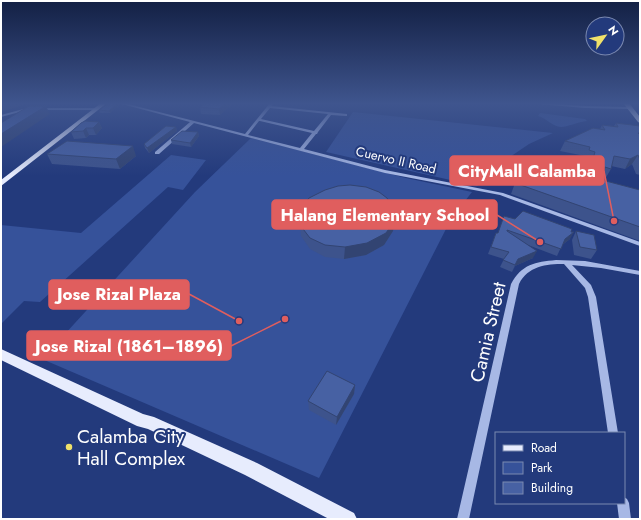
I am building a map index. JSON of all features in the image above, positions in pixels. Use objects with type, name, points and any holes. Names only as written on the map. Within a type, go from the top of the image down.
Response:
[{"type":"main road","points":[[1,184],[74,127]]},
{"type":"main road","points":[[1,354],[142,421],[148,422],[251,469],[348,519]]},
{"type":"street","points":[[157,153],[187,127]]},
{"type":"street","name":"Cuervo II Road","points":[[214,127],[385,171],[501,194],[640,244]]},
{"type":"street","points":[[246,135],[253,127]]},
{"type":"street","points":[[291,127],[316,133]]},
{"type":"street","points":[[302,149],[320,127]]},
{"type":"street","points":[[566,262],[588,287],[592,297],[613,432]]},
{"type":"street","name":"Camia Street","points":[[463,519],[515,284],[518,277],[532,266],[566,262],[640,272]]},
{"type":"street","points":[[623,504],[626,519]]},
{"type":"green space","points":[[343,127],[498,127],[553,133],[529,144],[501,163],[477,186],[326,152]]},
{"type":"green space","points":[[251,138],[406,178],[472,192],[446,229],[319,478],[42,359],[195,192]]},
{"type":"green space","points":[[171,155],[206,160],[183,190],[168,187],[40,302],[24,301],[1,324],[1,225],[81,233]]},
{"type":"building","points":[[1,127],[12,127],[1,134]]},
{"type":"building","points":[[76,127],[94,127],[86,128],[83,131],[71,132]]},
{"type":"building","points":[[164,127],[176,127],[147,148],[144,144]]},
{"type":"building","points":[[603,127],[640,127],[640,133],[638,133],[640,135],[640,160],[638,155],[630,159],[614,156],[611,169],[605,167],[602,180],[640,190],[640,227],[515,183],[536,162],[588,176],[595,152],[589,150],[590,147],[565,141],[593,128],[605,130]]},
{"type":"building","points":[[182,131],[198,132],[190,143],[171,140]]},
{"type":"building","points":[[67,141],[133,146],[116,159],[47,154]]},
{"type":"building","points":[[350,185],[366,187],[379,192],[387,198],[395,211],[395,220],[386,233],[367,243],[345,247],[325,245],[310,238],[300,225],[300,210],[309,198],[325,190],[338,186]]},
{"type":"building","points":[[523,211],[572,229],[571,232],[574,232],[565,239],[561,249],[507,230],[537,251],[518,259],[515,265],[503,260],[509,252],[491,247],[504,216],[515,219]]},
{"type":"building","points":[[576,231],[594,235],[597,250],[580,247]]},
{"type":"building","points":[[327,371],[355,385],[337,417],[308,401]]},
{"type":"place","name":"CityMall Calamba","points":[[614,221]]},
{"type":"place","name":"Halang Elementary School","points":[[540,242]]},
{"type":"place","name":"Jose Rizal (1861–1896)","points":[[285,319]]},
{"type":"place","name":"Jose Rizal Plaza","points":[[239,321]]},
{"type":"place","name":"Calamba City Hall Complex","points":[[69,447]]}]
